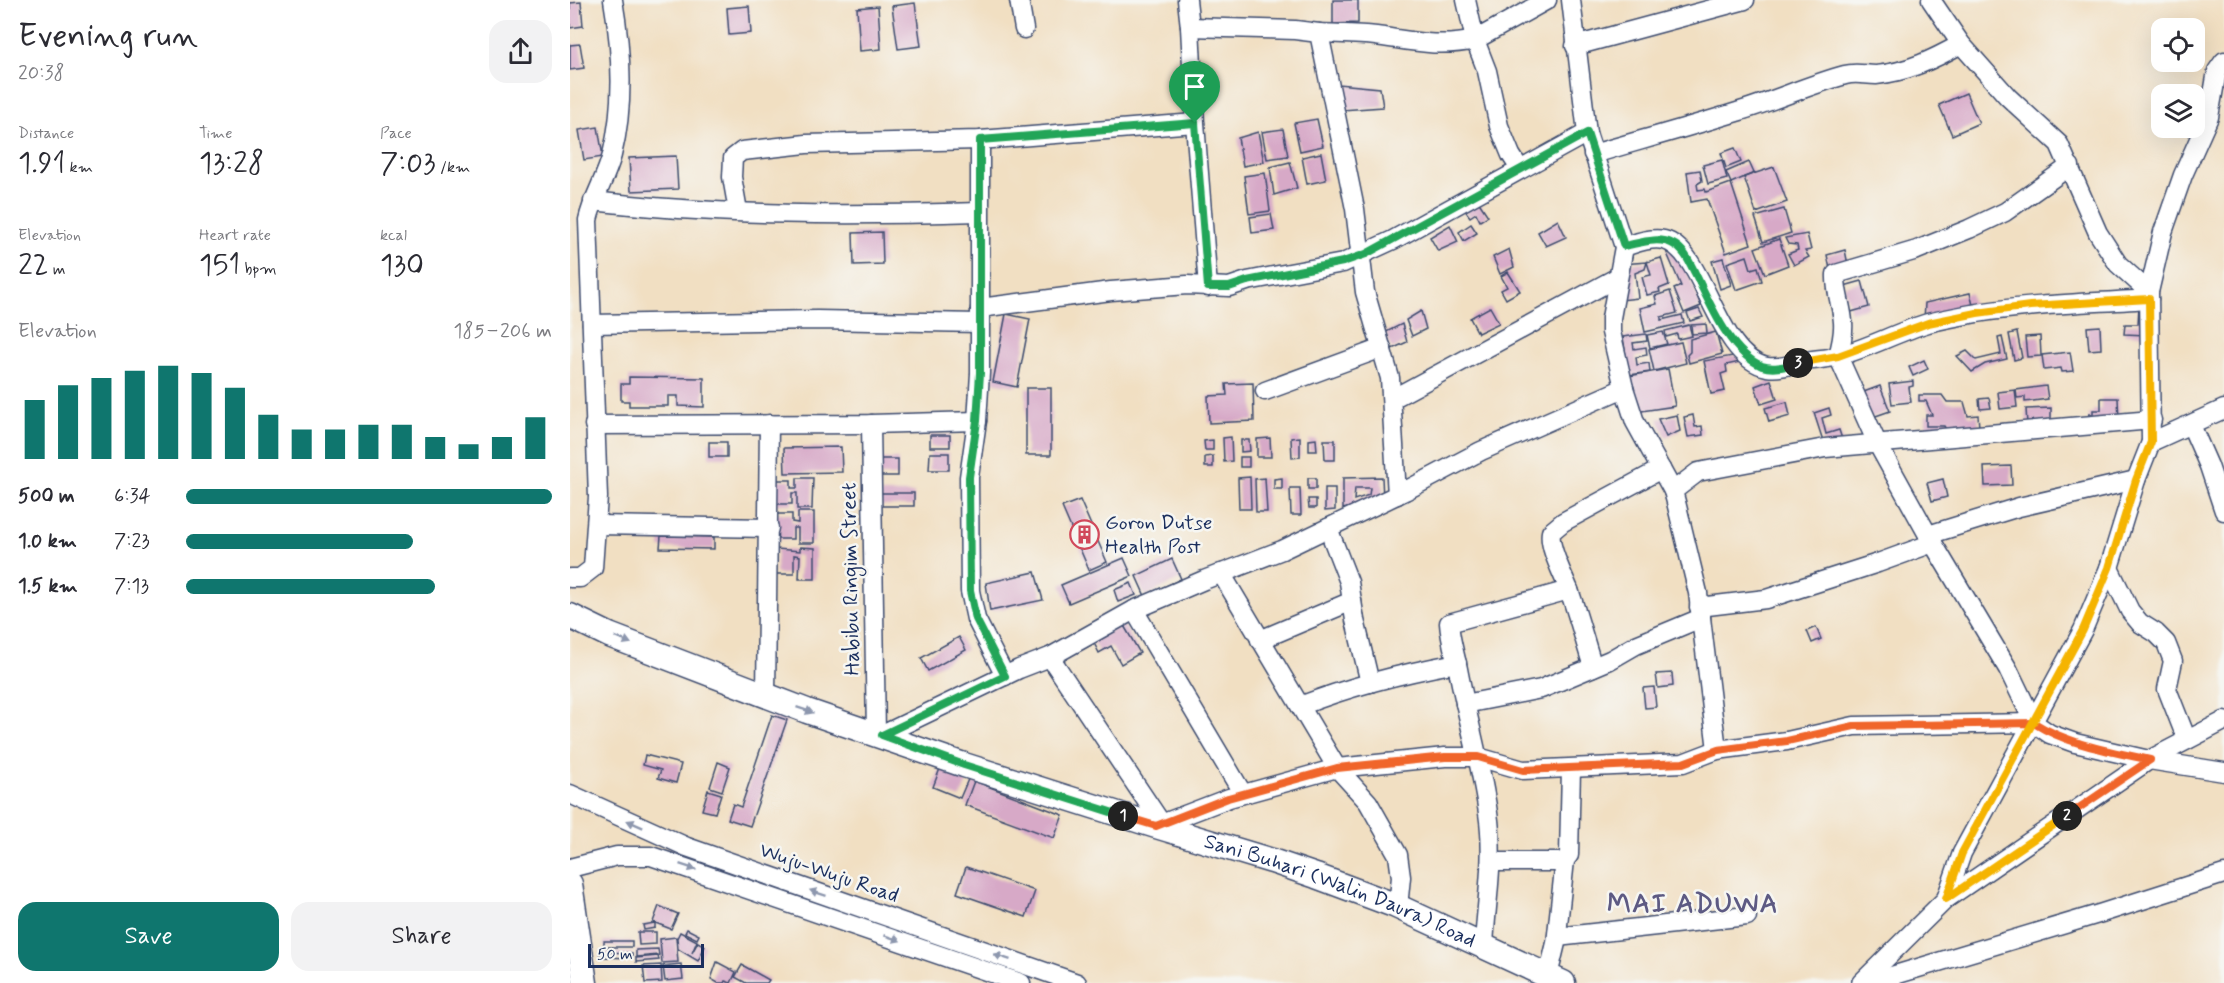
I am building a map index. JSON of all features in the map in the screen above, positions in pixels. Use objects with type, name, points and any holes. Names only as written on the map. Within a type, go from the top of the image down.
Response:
[{"type":"street","points":[[570,578],[580,578],[593,568],[597,525],[598,497],[588,220],[593,201],[611,159],[621,97],[620,37],[613,0]]},
{"type":"street","points":[[1019,0],[1024,29]]},
{"type":"street","points":[[1186,0],[1190,27],[1208,287]]},
{"type":"street","points":[[1466,0],[1475,40],[1487,71],[1499,126],[1511,155],[1520,169]]},
{"type":"street","points":[[1190,27],[1295,30],[1376,36],[1419,44],[1455,45],[1475,40],[1547,0]]},
{"type":"street","points":[[1571,0],[1587,133],[1624,246],[1611,318],[1611,332],[1624,388],[1635,422],[1673,491],[1700,613],[1718,750]]},
{"type":"street","points":[[1575,46],[1745,0]]},
{"type":"street","points":[[1931,0],[1961,44],[2008,97],[2059,144],[2098,233],[2118,264],[2149,295]]},
{"type":"street","points":[[1319,33],[1355,208],[1365,292],[1390,378],[1397,495]]},
{"type":"street","points":[[1593,154],[1738,112],[1816,83],[1848,74],[1874,75],[1902,71],[1925,64],[1961,44]]},
{"type":"street","points":[[1946,899],[1962,853],[2083,630],[2109,568],[2136,480],[2151,442],[2149,295],[2163,232],[2183,175],[2209,117],[2217,71],[2224,61]]},
{"type":"street","points":[[738,211],[732,177],[733,158],[742,151],[806,144],[980,140],[1195,123]]},
{"type":"street","points":[[592,324],[980,316],[1111,291],[1187,285],[1229,287],[1247,281],[1343,262],[1360,255],[1393,240],[1587,133]]},
{"type":"street","points":[[980,140],[980,316],[977,421],[969,477],[970,591],[976,619],[1005,676]]},
{"type":"street","points":[[2070,166],[2006,212],[1969,230],[1917,250],[1836,274],[1835,284],[1843,323],[1838,356],[1877,443],[1930,539],[2008,669],[2034,723],[2050,734],[2075,743],[2150,760],[2224,772]]},
{"type":"street","points":[[593,201],[660,209],[872,215],[980,212]]},
{"type":"street","points":[[1624,246],[1662,240],[1675,244],[1688,258],[1721,324],[1737,346],[1751,359],[1764,366],[1779,368],[1838,356],[1928,323],[1977,313],[2149,295]]},
{"type":"street","points":[[1392,399],[1618,277]]},
{"type":"street","points":[[1265,391],[1382,348]]},
{"type":"street","points":[[879,735],[1050,657],[1134,610],[1282,550],[1397,495],[1481,451],[1624,388]]},
{"type":"street","points":[[2151,442],[2224,409]]},
{"type":"street","points":[[1673,491],[1698,472],[1825,448],[2152,420]]},
{"type":"street","points":[[594,425],[871,424],[977,421]]},
{"type":"street","points":[[766,696],[770,424]]},
{"type":"street","name":"Habibu Ringim Street","points":[[871,424],[879,735]]},
{"type":"street","points":[[2191,425],[2209,466],[2224,511]]},
{"type":"street","points":[[1593,668],[1569,590],[1552,546],[1551,532],[1563,522],[1661,470]]},
{"type":"street","points":[[1465,704],[1541,689],[1593,668],[1700,613],[1766,599],[1878,563],[1930,539],[2019,507],[2136,480]]},
{"type":"street","points":[[597,525],[770,528]]},
{"type":"street","points":[[1328,528],[1349,582],[1370,683]]},
{"type":"street","points":[[2109,568],[2130,611],[2140,623],[2156,633],[2166,643],[2173,661],[2167,689],[2187,740]]},
{"type":"street","points":[[1221,573],[1337,768],[1368,802],[1398,855],[1401,877],[1398,907]]},
{"type":"street","points":[[1484,946],[1485,907],[1492,852],[1488,813],[1450,622],[1569,590]]},
{"type":"street","points":[[1260,640],[1352,601]]},
{"type":"street","points":[[1134,610],[1243,794]]},
{"type":"street","name":"Sani Buhari (Walin Daura) Road","points":[[570,616],[609,635],[766,696],[964,765],[1272,861],[1398,907],[1555,980]]},
{"type":"street","points":[[1050,657],[1159,825],[1228,798],[1337,768],[1445,757],[1478,757],[1523,770],[1683,763],[1718,750],[1787,741],[1854,726],[2034,723]]},
{"type":"street","points":[[1300,706],[1329,694],[1457,663]]},
{"type":"street","points":[[1862,983],[1946,899],[2150,760],[2224,721]]},
{"type":"street","points":[[1555,980],[1554,957],[1565,860],[1569,855],[1571,769]]},
{"type":"street","name":"Wuju-Wuju Road","points":[[570,794],[687,847],[1077,983]]},
{"type":"street","name":"Wuju-Wuju Road","points":[[570,868],[617,856],[651,856],[1021,983]]},
{"type":"street","points":[[1491,862],[1559,862],[1565,860]]},
{"type":"street","points":[[1868,983],[2224,874]]},
{"type":"street","points":[[570,884],[585,983]]},
{"type":"street","points":[[1557,937],[1747,916]]},
{"type":"building","points":[[1333,0],[1358,0],[1358,23],[1333,24]]},
{"type":"building","points":[[581,2],[583,26],[570,28],[570,3]]},
{"type":"building","points":[[915,3],[921,46],[898,49],[892,6]]},
{"type":"building","points":[[749,6],[751,33],[729,35],[727,8]]},
{"type":"building","points":[[878,6],[881,49],[860,51],[857,8]]},
{"type":"building","points":[[580,44],[584,68],[570,70],[570,45]]},
{"type":"building","points":[[1338,84],[1380,88],[1383,107],[1342,110]]},
{"type":"building","points":[[1966,93],[1979,123],[1952,135],[1939,105]]},
{"type":"building","points":[[1317,119],[1323,146],[1300,151],[1294,123]]},
{"type":"building","points":[[598,127],[603,157],[584,160],[579,130]]},
{"type":"building","points":[[1283,129],[1288,156],[1267,159],[1262,132]]},
{"type":"building","points":[[1258,132],[1264,162],[1243,166],[1238,138]]},
{"type":"building","points":[[1735,148],[1741,162],[1726,168],[1721,153]]},
{"type":"building","points":[[1321,153],[1326,180],[1307,184],[1302,157]]},
{"type":"building","points":[[676,156],[678,189],[631,191],[629,158]]},
{"type":"building","points":[[1722,160],[1727,179],[1708,184],[1703,165]]},
{"type":"building","points":[[1290,162],[1297,188],[1274,195],[1270,167]]},
{"type":"building","points":[[1749,162],[1754,173],[1731,183],[1726,172]]},
{"type":"building","points":[[1774,167],[1787,202],[1756,213],[1744,177]]},
{"type":"building","points":[[1700,170],[1702,181],[1697,184],[1698,190],[1705,189],[1706,192],[1731,183],[1751,244],[1726,253],[1707,199],[1691,202],[1687,172]]},
{"type":"building","points":[[1265,173],[1270,211],[1249,214],[1244,176]]},
{"type":"building","points":[[1478,201],[1488,216],[1480,221],[1476,213],[1470,217],[1464,209]]},
{"type":"building","points":[[1784,209],[1791,233],[1763,242],[1755,217]]},
{"type":"building","points":[[1271,214],[1274,230],[1252,233],[1250,217]]},
{"type":"building","points":[[1558,220],[1566,237],[1546,246],[1538,232]]},
{"type":"building","points":[[1471,224],[1477,233],[1464,241],[1459,232]]},
{"type":"building","points":[[1450,225],[1458,242],[1438,251],[1430,237]]},
{"type":"building","points":[[882,232],[883,264],[854,265],[853,233]]},
{"type":"building","points":[[1807,234],[1811,250],[1805,251],[1809,257],[1794,265],[1788,254],[1798,250],[1797,245],[1788,244],[1785,238]]},
{"type":"building","points":[[1779,239],[1788,265],[1765,274],[1755,248]]},
{"type":"building","points":[[1509,249],[1514,267],[1500,274],[1493,257]]},
{"type":"building","points":[[1678,250],[1701,306],[1684,313],[1674,289],[1681,286],[1666,251]]},
{"type":"building","points":[[1845,250],[1848,265],[1830,269],[1827,255]]},
{"type":"building","points":[[1747,256],[1751,269],[1758,267],[1762,281],[1736,290],[1727,263]]},
{"type":"building","points":[[1661,258],[1669,285],[1659,289],[1660,292],[1647,295],[1642,277],[1651,275],[1647,262]]},
{"type":"building","points":[[1723,258],[1731,285],[1720,289],[1712,261]]},
{"type":"building","points":[[1647,262],[1645,269],[1635,273],[1638,298],[1621,300],[1622,264]]},
{"type":"building","points":[[1508,272],[1520,291],[1506,299],[1501,290],[1507,287],[1501,276]]},
{"type":"building","points":[[1862,281],[1869,307],[1851,312],[1844,286]]},
{"type":"building","points":[[1670,291],[1677,313],[1661,317],[1661,320],[1682,315],[1684,323],[1645,332],[1640,308],[1657,304],[1655,296]]},
{"type":"building","points":[[1970,293],[1974,309],[1924,320],[1925,303]]},
{"type":"building","points":[[2139,305],[2149,306],[2147,335],[2124,334],[2125,324],[2138,324]]},
{"type":"building","points":[[1490,307],[1499,323],[1478,333],[1470,318]]},
{"type":"building","points":[[1699,309],[1703,317],[1690,321],[1687,313]]},
{"type":"building","points":[[1421,311],[1426,329],[1412,336],[1406,320]]},
{"type":"building","points":[[1006,314],[1030,319],[1017,387],[993,382]]},
{"type":"building","points":[[1402,324],[1407,342],[1392,349],[1386,332]]},
{"type":"building","points":[[1706,324],[1707,333],[1692,334],[1691,325]]},
{"type":"building","points":[[1689,325],[1692,336],[1678,339],[1677,334],[1666,337],[1665,331]]},
{"type":"building","points":[[2100,326],[2101,349],[2089,350],[2087,327]]},
{"type":"building","points":[[1663,332],[1667,344],[1650,348],[1647,335]]},
{"type":"building","points":[[1716,332],[1722,354],[1689,363],[1687,355],[1690,352],[1690,339]]},
{"type":"building","points":[[2017,332],[2022,358],[2014,360],[2009,334]]},
{"type":"building","points":[[1646,334],[1647,341],[1633,343],[1634,349],[1646,347],[1647,355],[1636,357],[1637,365],[1649,363],[1650,372],[1629,375],[1623,337]]},
{"type":"building","points":[[2040,336],[2041,356],[2027,357],[2025,337]]},
{"type":"building","points":[[2002,337],[2007,359],[1985,364],[1972,372],[1957,356],[1967,351],[1976,360],[2001,354],[1998,338]]},
{"type":"building","points":[[1681,342],[1686,363],[1654,371],[1649,349]]},
{"type":"building","points":[[2070,352],[2073,371],[2062,372],[2061,368],[2044,370],[2042,355]]},
{"type":"building","points":[[1738,355],[1740,362],[1726,365],[1727,372],[1721,374],[1725,391],[1711,394],[1704,361]]},
{"type":"building","points":[[1924,360],[1928,369],[1913,376],[1909,367]]},
{"type":"building","points":[[1668,369],[1675,406],[1635,412],[1629,376]]},
{"type":"building","points":[[629,377],[704,378],[704,407],[678,406],[678,396],[668,396],[668,406],[629,406],[629,401],[621,401],[621,384],[629,384]]},
{"type":"building","points":[[1771,380],[1777,399],[1761,404],[1755,386]]},
{"type":"building","points":[[1913,381],[1913,386],[1909,387],[1911,402],[1892,404],[1889,384]]},
{"type":"building","points":[[1253,383],[1254,421],[1209,423],[1208,396],[1227,395],[1226,384]]},
{"type":"building","points":[[1880,386],[1890,411],[1870,418],[1861,393]]},
{"type":"building","points":[[2046,386],[2048,399],[2025,402],[2025,397],[2017,398],[2016,390]]},
{"type":"building","points":[[1026,388],[1051,388],[1051,455],[1026,455]]},
{"type":"building","points":[[2015,390],[2017,407],[2000,409],[1998,392]]},
{"type":"building","points":[[1919,395],[1942,395],[1947,402],[1964,402],[1968,416],[1978,415],[1979,427],[1946,429],[1944,426],[1926,426],[1926,415],[1932,415],[1926,401],[1919,401]]},
{"type":"building","points":[[1989,398],[1991,408],[1980,409],[1979,399]]},
{"type":"building","points":[[2101,398],[2118,398],[2119,421],[2089,422],[2089,414],[2093,414],[2093,410],[2101,410]]},
{"type":"building","points":[[1787,402],[1790,416],[1769,422],[1765,408]]},
{"type":"building","points":[[1829,408],[1831,415],[1822,418],[1826,434],[1839,430],[1843,442],[1825,447],[1814,413]]},
{"type":"building","points":[[2051,408],[2051,422],[2027,424],[2026,409]]},
{"type":"building","points":[[1677,415],[1680,431],[1666,437],[1658,419]]},
{"type":"building","points":[[1693,415],[1695,427],[1702,426],[1703,435],[1688,437],[1684,417]]},
{"type":"building","points":[[930,435],[950,435],[950,447],[930,447]]},
{"type":"building","points":[[1231,437],[1232,461],[1224,462],[1223,438]]},
{"type":"building","points":[[1300,437],[1300,457],[1292,458],[1291,438]]},
{"type":"building","points":[[1270,438],[1271,457],[1257,457],[1257,439]]},
{"type":"building","points":[[1316,439],[1317,451],[1309,451],[1309,440]]},
{"type":"building","points":[[1213,440],[1213,450],[1205,450],[1204,441]]},
{"type":"building","points":[[1241,440],[1249,440],[1250,451],[1241,452]]},
{"type":"building","points":[[1324,440],[1335,440],[1335,460],[1325,460]]},
{"type":"building","points":[[709,442],[727,442],[727,457],[709,457]]},
{"type":"building","points":[[841,447],[842,472],[785,473],[784,448]]},
{"type":"building","points":[[930,453],[949,453],[949,470],[929,470]]},
{"type":"building","points":[[1213,456],[1213,467],[1205,467],[1205,457]]},
{"type":"building","points":[[1240,457],[1249,457],[1249,467],[1240,467]]},
{"type":"building","points":[[880,459],[898,459],[898,476],[880,476]]},
{"type":"building","points":[[2011,466],[2012,485],[1985,486],[1984,467]]},
{"type":"building","points":[[1250,477],[1251,509],[1239,509],[1238,478]]},
{"type":"building","points":[[1382,477],[1383,499],[1343,509],[1343,478]],"holes":[[[1355,488],[1370,488],[1369,495],[1354,500]]]},
{"type":"building","points":[[797,478],[813,478],[812,509],[797,509],[797,493],[792,493],[792,504],[774,504],[774,480],[791,480],[791,488],[797,488]]},
{"type":"building","points":[[1265,478],[1267,512],[1256,512],[1255,479]]},
{"type":"building","points":[[1282,478],[1282,489],[1274,489],[1274,479]]},
{"type":"building","points":[[1308,478],[1316,478],[1316,489],[1308,489]]},
{"type":"building","points":[[1943,479],[1947,497],[1932,501],[1927,483]]},
{"type":"building","points":[[1290,488],[1300,488],[1301,515],[1291,515]]},
{"type":"building","points":[[1325,488],[1335,488],[1335,510],[1325,511]]},
{"type":"building","points":[[881,493],[914,493],[914,506],[881,506]]},
{"type":"building","points":[[1308,499],[1316,499],[1316,508],[1309,508]]},
{"type":"building","name":"Goron Dutse Health Post","points":[[1080,500],[1107,562],[1089,570],[1062,507]]},
{"type":"building","points":[[798,512],[814,512],[814,543],[798,543],[798,528],[793,528],[793,539],[775,539],[776,514],[792,514],[792,522],[798,523]]},
{"type":"building","points":[[661,536],[714,537],[714,549],[660,548]]},
{"type":"building","points":[[800,547],[815,548],[815,579],[799,579],[800,556],[794,555],[794,574],[776,574],[777,549],[800,551]]},
{"type":"building","points":[[1124,558],[1132,576],[1069,603],[1061,585]]},
{"type":"building","points":[[1172,559],[1181,579],[1145,596],[1136,576]]},
{"type":"building","points":[[1035,572],[1043,600],[990,611],[986,583]]},
{"type":"building","points":[[1131,583],[1136,595],[1118,602],[1114,590]]},
{"type":"building","points":[[1123,624],[1140,653],[1121,664],[1111,646],[1099,653],[1093,641]]},
{"type":"building","points":[[1816,627],[1821,639],[1812,643],[1807,631]]},
{"type":"building","points":[[959,637],[966,650],[928,671],[921,658]]},
{"type":"building","points":[[1672,673],[1673,686],[1658,688],[1656,674]]},
{"type":"building","points":[[1654,687],[1656,707],[1645,708],[1643,688]]},
{"type":"building","points":[[772,715],[787,720],[750,826],[728,819],[733,804],[741,807]]},
{"type":"building","points":[[645,755],[681,764],[676,783],[658,778],[661,770],[643,765]]},
{"type":"building","points":[[718,762],[730,767],[722,791],[710,787]]},
{"type":"building","points":[[941,766],[969,777],[960,798],[933,787]]},
{"type":"building","points":[[974,781],[1063,815],[1054,838],[965,805]]},
{"type":"building","points":[[708,790],[721,794],[715,813],[702,810]]},
{"type":"building","points":[[966,867],[1035,891],[1026,917],[957,893]]},
{"type":"building","points":[[659,906],[678,914],[671,929],[653,922]]},
{"type":"building","points":[[655,923],[655,928],[644,930],[643,925]]},
{"type":"building","points":[[687,929],[699,935],[697,939],[685,933]]},
{"type":"building","points":[[638,932],[656,932],[656,944],[639,945]]},
{"type":"building","points":[[680,932],[697,941],[692,953],[698,942],[705,946],[698,961],[678,949],[677,938]]},
{"type":"building","points":[[676,937],[678,962],[662,963],[660,939]]},
{"type":"building","points":[[604,941],[632,941],[632,947],[604,947]]},
{"type":"building","points":[[658,949],[659,955],[636,957],[636,950]]},
{"type":"building","points":[[600,952],[632,953],[632,958],[600,957]]},
{"type":"building","points":[[658,956],[659,960],[636,962],[636,958]]},
{"type":"building","points":[[717,962],[736,972],[731,983],[725,981],[718,983],[711,979]]},
{"type":"building","points":[[681,964],[683,979],[665,981],[663,966]]},
{"type":"building","points":[[661,965],[662,982],[645,983],[643,966]]},
{"type":"building","points":[[742,965],[769,980],[767,983],[746,983],[735,977]]},
{"type":"place","name":"Goron Dutse Health Post","points":[[1084,535]]},
{"type":"district","name":"MAI ADUWA","points":[[1693,904]]},
{"type":"route","points":[[1195,123],[980,140],[980,373],[977,421],[969,477],[969,572],[970,591],[976,619],[1005,676],[882,735],[964,765],[1156,826],[1228,798],[1337,768],[1445,757],[1478,757],[1523,770],[1683,763],[1718,750],[1787,741],[1854,726],[2034,723],[2050,734],[2075,743],[2150,760],[1946,899],[1962,853],[2034,723],[2083,630],[2109,568],[2136,480],[2151,442],[2149,299],[2030,306],[1977,313],[1928,323],[1838,356],[1779,368],[1764,366],[1751,359],[1737,346],[1721,324],[1688,258],[1675,244],[1662,240],[1624,246],[1587,133],[1366,254],[1343,262],[1247,281],[1229,287],[1208,287],[1195,123]]}]
